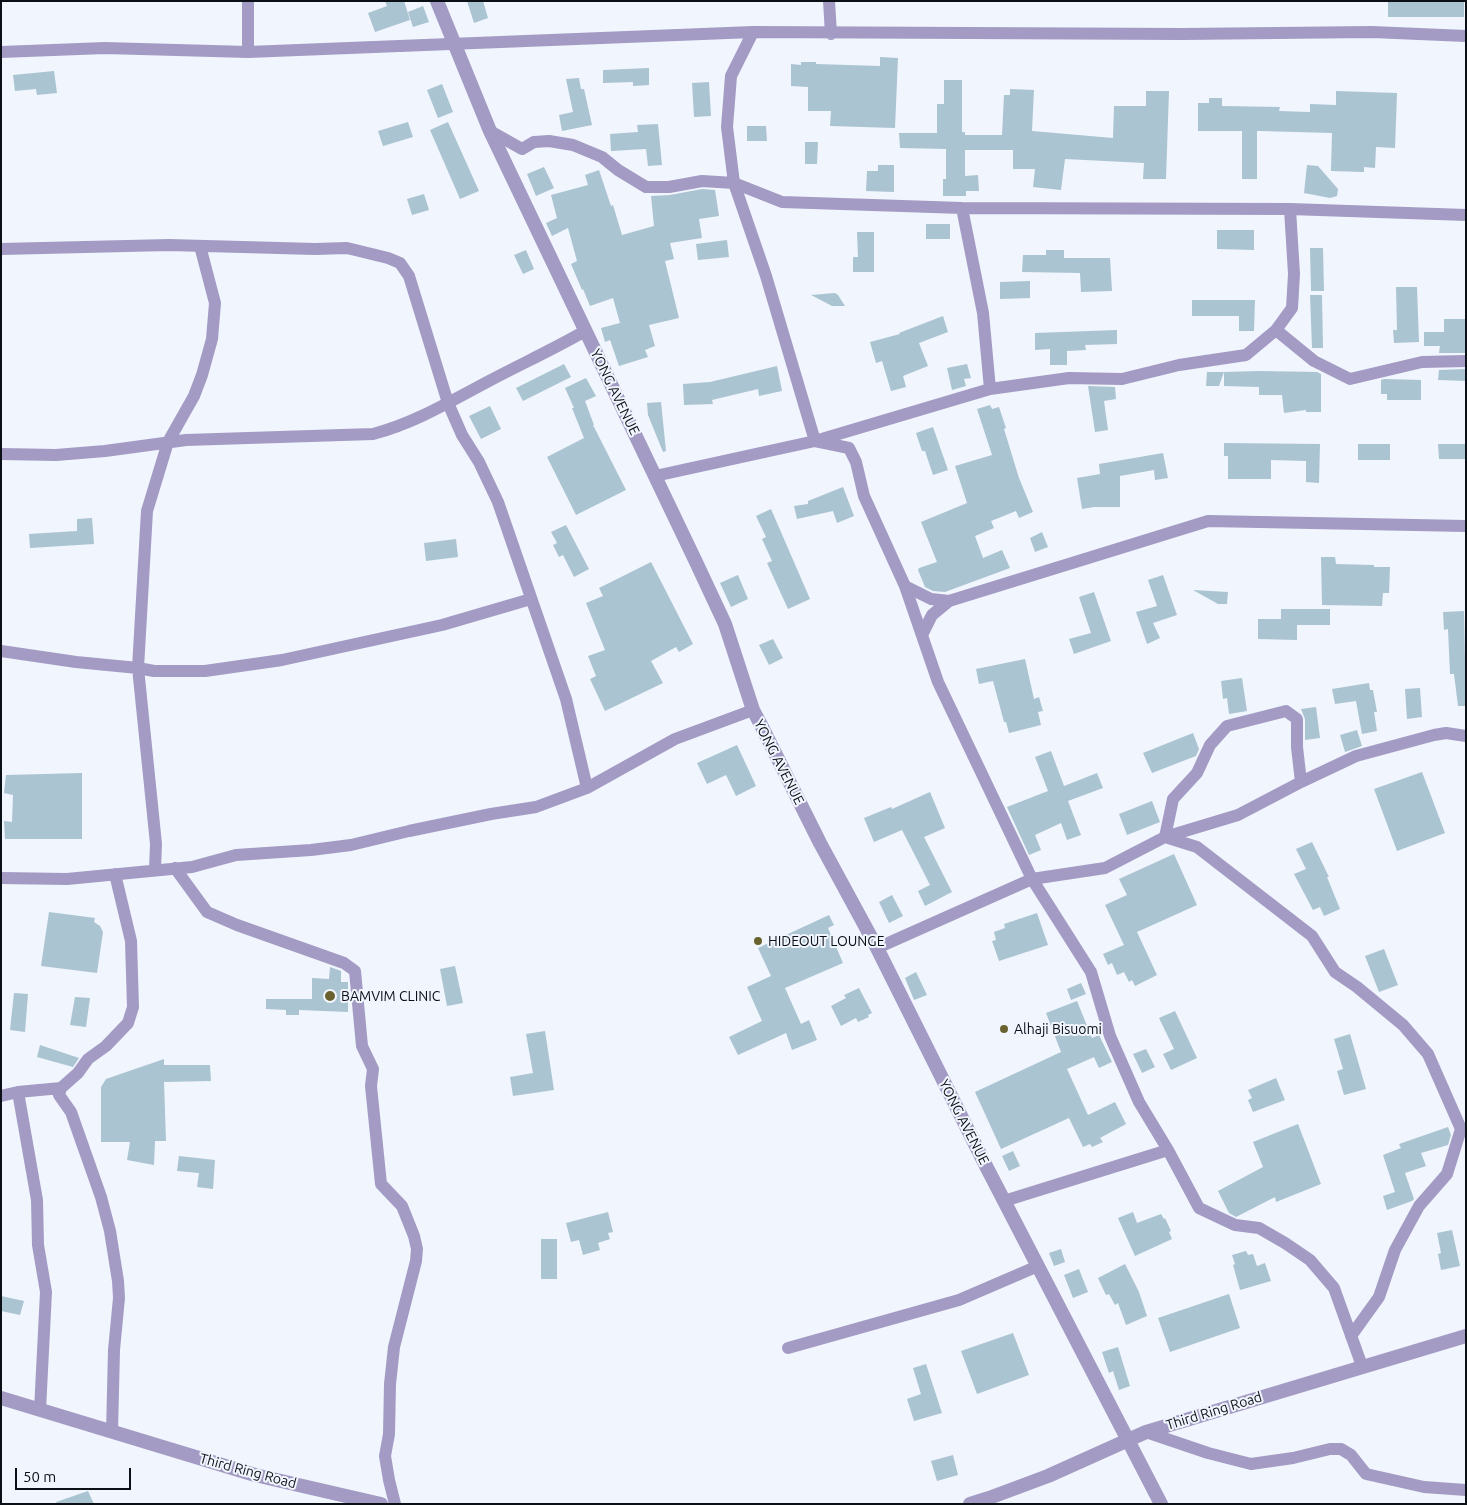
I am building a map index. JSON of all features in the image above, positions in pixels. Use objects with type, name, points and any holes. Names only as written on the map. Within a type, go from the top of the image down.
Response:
[{"type":"street","points":[[248,1],[248,52]]},
{"type":"street","name":"YONG AVENUE","points":[[437,1],[490,131],[725,624],[754,710],[820,843],[877,948],[1004,1201],[1162,1504]]},
{"type":"street","points":[[829,1],[831,34]]},
{"type":"street","points":[[1,52],[104,48],[248,52],[753,32],[831,34],[1372,32],[1466,36]]},
{"type":"street","points":[[753,32],[730,76],[728,127],[734,183],[766,276],[814,441]]},
{"type":"street","points":[[490,131],[522,149],[534,142],[549,141],[572,145],[602,157],[618,170],[646,187],[669,187],[702,181],[734,183],[782,202],[962,208],[1290,209],[1466,215]]},
{"type":"street","points":[[962,208],[983,313],[990,389]]},
{"type":"street","points":[[655,476],[814,441],[990,389],[1069,378],[1122,379],[1179,365],[1246,355],[1276,330],[1292,308],[1294,274],[1290,209]]},
{"type":"street","points":[[1,249],[200,246],[346,248],[388,258],[400,263],[409,276],[448,403],[462,435],[479,462],[498,502],[566,699],[587,788]]},
{"type":"street","points":[[155,869],[156,844],[138,668],[147,511],[168,442],[194,396],[212,339],[215,303],[200,246]]},
{"type":"street","points":[[1276,330],[1314,361],[1350,379],[1422,362],[1466,361]]},
{"type":"street","points":[[1,454],[56,455],[168,442],[373,434],[404,424],[448,403],[585,331]]},
{"type":"street","points":[[814,441],[849,448],[856,462],[864,496],[905,586],[938,682],[1032,879],[1091,972],[1110,1036],[1139,1102],[1168,1150],[1199,1208],[1235,1225],[1259,1228],[1285,1242],[1310,1260],[1334,1288],[1362,1366]]},
{"type":"street","points":[[922,635],[932,615],[949,601],[1208,521],[1466,526]]},
{"type":"street","points":[[905,586],[931,599],[949,601]]},
{"type":"street","points":[[1,651],[154,671],[205,671],[282,660],[442,625],[531,599]]},
{"type":"street","points":[[1,878],[67,879],[155,869],[192,867],[236,855],[311,850],[351,845],[427,827],[536,807],[587,788],[674,739],[754,710]]},
{"type":"street","points":[[1165,837],[1173,799],[1196,773],[1210,745],[1227,726],[1286,711],[1297,719],[1297,747],[1301,782]]},
{"type":"street","points":[[877,948],[1032,879],[1105,868],[1165,837],[1238,815],[1356,756],[1381,748],[1446,733],[1466,736]]},
{"type":"street","points":[[1165,837],[1197,847],[1312,936],[1335,972],[1357,987],[1403,1026],[1428,1054],[1461,1129],[1447,1174],[1419,1206],[1395,1250],[1379,1297],[1352,1336]]},
{"type":"street","points":[[175,868],[207,912],[237,925],[344,963],[355,971],[362,1046],[373,1068],[371,1086],[381,1184],[402,1206],[417,1249],[416,1261],[394,1346],[390,1384],[389,1434],[385,1456],[395,1504]]},
{"type":"street","points":[[1,1096],[18,1092],[61,1088],[78,1073],[88,1059],[128,1023],[133,1007],[132,941],[115,874]]},
{"type":"street","points":[[61,1088],[60,1095],[71,1112],[102,1197],[118,1281],[119,1298],[114,1350],[112,1432]]},
{"type":"street","points":[[18,1092],[37,1200],[38,1245],[46,1292],[40,1410]]},
{"type":"street","points":[[1004,1201],[1168,1150]]},
{"type":"street","points":[[788,1348],[959,1300],[1038,1266]]},
{"type":"street","name":"Third Ring Road","points":[[970,1504],[1048,1476],[1146,1432],[1466,1336]]},
{"type":"street","name":"Third Ring Road","points":[[1,1398],[255,1475],[375,1503]]},
{"type":"street","points":[[1146,1432],[1208,1453],[1252,1464],[1293,1458],[1330,1448],[1341,1448],[1351,1455],[1366,1474],[1424,1487],[1466,1490]]},
{"type":"building","points":[[385,1],[404,1],[410,20],[375,32],[368,13],[387,6]]},
{"type":"building","points":[[467,1],[483,1],[488,18],[474,23]]},
{"type":"building","points":[[1388,1],[1464,1],[1464,17],[1388,17]]},
{"type":"building","points":[[423,6],[429,22],[413,27],[408,12]]},
{"type":"building","points":[[880,57],[898,58],[895,128],[830,126],[831,111],[808,111],[808,87],[791,86],[791,64],[801,65],[801,62],[816,62],[816,64],[880,66]]},
{"type":"building","points":[[649,68],[649,85],[633,86],[633,82],[603,83],[603,70]]},
{"type":"building","points":[[54,71],[57,93],[37,95],[36,89],[15,91],[13,75]]},
{"type":"building","points":[[579,78],[581,89],[584,89],[592,125],[562,131],[559,115],[573,112],[566,79]]},
{"type":"building","points":[[944,80],[962,80],[962,132],[965,132],[965,135],[1002,135],[1004,95],[1010,95],[1010,89],[1034,90],[1032,131],[1113,138],[1114,106],[1146,106],[1146,91],[1169,91],[1166,179],[1143,179],[1144,163],[1065,159],[1061,190],[1033,187],[1035,169],[1013,169],[1013,150],[965,150],[965,176],[978,175],[979,191],[966,191],[966,196],[943,196],[943,179],[946,179],[946,149],[900,148],[899,133],[937,133],[937,104],[944,104]]},
{"type":"building","points":[[709,82],[711,116],[694,117],[692,83]]},
{"type":"building","points":[[442,84],[453,112],[438,118],[427,90]]},
{"type":"building","points":[[1336,91],[1397,93],[1395,148],[1376,147],[1375,168],[1364,167],[1364,172],[1331,171],[1332,133],[1257,131],[1257,179],[1242,179],[1242,131],[1198,131],[1198,103],[1209,103],[1209,98],[1222,98],[1222,106],[1280,107],[1279,111],[1310,112],[1310,104],[1336,105]]},
{"type":"building","points":[[408,122],[413,137],[383,146],[378,131]]},
{"type":"building","points":[[448,122],[479,191],[460,199],[430,130]]},
{"type":"building","points":[[658,124],[662,165],[648,166],[646,149],[611,151],[610,134],[638,132],[637,125]]},
{"type":"building","points":[[747,126],[766,126],[767,141],[747,141]]},
{"type":"building","points":[[805,142],[818,142],[817,164],[805,164]]},
{"type":"building","points":[[878,165],[894,165],[894,192],[866,191],[867,171],[878,171]]},
{"type":"building","points":[[1307,165],[1318,166],[1338,189],[1337,196],[1330,198],[1304,193]]},
{"type":"building","points":[[544,167],[554,188],[536,196],[527,174]]},
{"type":"building","points":[[599,170],[611,206],[613,205],[622,235],[654,226],[651,196],[670,195],[702,189],[715,190],[719,216],[699,219],[702,238],[670,243],[674,259],[665,261],[679,318],[649,325],[655,346],[645,350],[648,357],[619,366],[610,340],[605,342],[601,328],[620,323],[613,298],[590,306],[571,264],[577,261],[568,228],[552,236],[546,223],[557,218],[551,195],[588,185],[585,175]]},
{"type":"building","points":[[424,194],[429,210],[412,215],[407,199]]},
{"type":"building","points":[[926,224],[950,224],[950,239],[926,239]]},
{"type":"building","points":[[1217,230],[1254,230],[1254,250],[1217,249]]},
{"type":"building","points":[[857,232],[874,232],[874,272],[853,272],[853,257],[858,257]]},
{"type":"building","points":[[727,240],[729,257],[698,260],[696,244]]},
{"type":"building","points":[[1310,248],[1323,248],[1324,291],[1311,291]]},
{"type":"building","points":[[526,250],[534,269],[523,274],[514,255]]},
{"type":"building","points":[[1046,250],[1064,250],[1064,258],[1110,258],[1112,291],[1081,292],[1080,273],[1022,272],[1023,255],[1046,255]]},
{"type":"building","points":[[1030,281],[1030,298],[1000,299],[1000,282]]},
{"type":"building","points":[[1396,287],[1417,287],[1419,342],[1394,343],[1393,330],[1397,330]]},
{"type":"building","points":[[835,293],[845,306],[832,306],[811,295]]},
{"type":"building","points":[[1310,295],[1322,295],[1323,348],[1312,348]]},
{"type":"building","points":[[1192,300],[1255,300],[1254,331],[1239,331],[1239,316],[1192,316]]},
{"type":"building","points":[[943,316],[948,332],[919,343],[928,366],[903,376],[906,387],[891,391],[882,361],[876,363],[870,342],[900,334]]},
{"type":"building","points":[[1444,319],[1466,319],[1466,353],[1439,353],[1440,346],[1424,346],[1424,332],[1444,332]]},
{"type":"building","points":[[1117,330],[1117,344],[1085,345],[1086,350],[1067,351],[1067,365],[1050,365],[1050,349],[1035,350],[1035,333]]},
{"type":"building","points":[[564,364],[571,377],[523,401],[516,388]]},
{"type":"building","points":[[967,364],[971,378],[964,379],[966,386],[952,390],[947,368]]},
{"type":"building","points":[[777,366],[782,391],[759,396],[758,389],[712,400],[713,404],[684,405],[683,384],[710,382]]},
{"type":"building","points":[[1466,369],[1466,381],[1438,380],[1439,370]]},
{"type":"building","points":[[1207,372],[1224,372],[1219,386],[1206,386]]},
{"type":"building","points":[[1224,372],[1317,372],[1321,374],[1321,412],[1306,412],[1306,410],[1284,413],[1282,395],[1259,395],[1259,387],[1224,386]]},
{"type":"building","points":[[586,378],[596,396],[585,401],[593,425],[626,490],[576,515],[547,457],[584,438],[565,388]]},
{"type":"building","points":[[1381,380],[1421,380],[1421,400],[1387,400],[1387,394],[1381,394]]},
{"type":"building","points":[[1088,386],[1115,387],[1116,399],[1104,401],[1108,430],[1095,432]]},
{"type":"building","points":[[661,402],[666,451],[663,452],[648,415],[647,403]]},
{"type":"building","points":[[990,405],[992,409],[999,407],[1019,478],[1033,512],[1019,518],[1016,511],[991,521],[994,528],[975,536],[983,558],[1002,550],[1010,568],[945,592],[933,591],[925,587],[918,570],[937,562],[921,522],[967,503],[955,466],[992,455],[977,409]]},
{"type":"building","points":[[490,406],[501,429],[481,439],[469,416]]},
{"type":"building","points":[[933,427],[948,470],[933,475],[925,451],[922,451],[916,433]]},
{"type":"building","points":[[1224,443],[1320,444],[1319,483],[1306,482],[1306,461],[1271,460],[1271,479],[1228,479],[1228,456],[1224,456]]},
{"type":"building","points":[[1358,444],[1390,444],[1390,460],[1358,460]]},
{"type":"building","points":[[1438,444],[1466,444],[1466,459],[1439,459]]},
{"type":"building","points":[[1163,453],[1168,478],[1155,480],[1154,470],[1120,476],[1120,507],[1082,509],[1077,478],[1100,474],[1099,464]]},
{"type":"building","points":[[843,487],[854,516],[837,523],[833,511],[797,519],[794,506],[808,504],[808,501]]},
{"type":"building","points":[[771,509],[810,599],[788,609],[767,563],[772,561],[762,539],[766,537],[756,516]]},
{"type":"building","points":[[92,518],[94,544],[30,548],[29,534],[77,531],[77,519]]},
{"type":"building","points":[[566,525],[589,569],[574,577],[563,555],[559,557],[553,545],[557,543],[551,532]]},
{"type":"building","points":[[1042,532],[1048,547],[1035,552],[1030,538]]},
{"type":"building","points":[[456,539],[458,557],[426,561],[424,543]]},
{"type":"building","points":[[1321,557],[1335,557],[1336,564],[1390,567],[1389,593],[1383,593],[1382,606],[1322,605]]},
{"type":"building","points":[[651,562],[693,644],[679,652],[676,647],[651,661],[663,683],[605,711],[590,679],[596,676],[588,656],[605,650],[586,603],[603,596],[599,588]]},
{"type":"building","points":[[738,575],[748,599],[731,607],[720,583]]},
{"type":"building","points":[[1163,575],[1177,615],[1153,623],[1160,638],[1147,644],[1136,612],[1157,606],[1148,580]]},
{"type":"building","points":[[1193,590],[1228,592],[1227,604],[1218,604]]},
{"type":"building","points":[[1094,592],[1111,641],[1074,654],[1069,639],[1091,633],[1079,597]]},
{"type":"building","points":[[1281,609],[1330,609],[1330,625],[1297,625],[1297,640],[1258,639],[1258,619],[1281,619]]},
{"type":"building","points":[[1464,611],[1466,706],[1458,706],[1454,674],[1450,674],[1448,629],[1444,630],[1443,612]]},
{"type":"building","points":[[773,639],[783,658],[769,665],[759,645]]},
{"type":"building","points":[[1025,659],[1034,699],[1039,697],[1043,711],[1038,712],[1041,725],[1009,733],[1006,722],[1004,722],[993,681],[979,684],[976,669]]},
{"type":"building","points":[[1242,678],[1247,711],[1229,714],[1227,698],[1223,699],[1221,681]]},
{"type":"building","points":[[1369,683],[1370,690],[1373,690],[1377,712],[1374,712],[1377,731],[1362,734],[1356,701],[1335,704],[1332,689]]},
{"type":"building","points":[[1420,688],[1422,717],[1407,719],[1405,689]]},
{"type":"building","points":[[1316,707],[1320,738],[1305,740],[1305,719],[1301,709]]},
{"type":"building","points":[[1357,730],[1362,746],[1345,752],[1340,735]]},
{"type":"building","points":[[1193,733],[1199,749],[1196,756],[1152,773],[1143,753]]},
{"type":"building","points":[[737,745],[756,786],[736,796],[726,775],[707,784],[697,763]]},
{"type":"building","points":[[1051,751],[1064,786],[1097,773],[1103,788],[1068,801],[1081,835],[1067,840],[1061,823],[1035,835],[1041,850],[1029,855],[1007,807],[1048,791],[1035,757]]},
{"type":"building","points":[[1422,772],[1445,833],[1397,851],[1374,789]]},
{"type":"building","points":[[82,773],[82,839],[5,839],[4,821],[12,822],[13,795],[4,793],[6,775]]},
{"type":"building","points":[[930,792],[945,828],[924,837],[952,892],[925,906],[918,891],[930,885],[902,830],[874,842],[864,818],[891,807],[892,809]]},
{"type":"building","points":[[1152,801],[1160,822],[1127,835],[1119,814]]},
{"type":"building","points":[[1312,842],[1329,877],[1327,877],[1340,909],[1324,916],[1320,907],[1313,910],[1294,874],[1306,869],[1296,849]]},
{"type":"building","points":[[1174,854],[1197,905],[1137,932],[1157,975],[1135,986],[1132,980],[1129,982],[1124,972],[1117,975],[1112,963],[1108,965],[1103,954],[1124,945],[1105,905],[1127,895],[1119,879]]},
{"type":"building","points":[[892,895],[903,916],[889,923],[879,902]]},
{"type":"building","points":[[49,912],[95,918],[94,922],[100,926],[103,932],[97,973],[41,966]]},
{"type":"building","points":[[1037,913],[1048,945],[999,961],[992,941],[996,940],[994,932],[1005,928],[1004,924]]},
{"type":"building","points":[[829,915],[834,925],[828,928],[843,963],[785,988],[801,1024],[809,1020],[817,1040],[792,1050],[786,1033],[738,1055],[729,1037],[762,1021],[747,987],[771,976],[758,948]]},
{"type":"building","points":[[1384,949],[1398,985],[1379,992],[1365,956]]},
{"type":"building","points":[[455,966],[463,1003],[447,1006],[440,969]]},
{"type":"building","name":"BAMVIM CLINIC","points":[[330,967],[341,971],[341,982],[348,982],[348,1012],[299,1010],[299,1015],[286,1015],[286,1010],[266,1009],[266,999],[312,999],[312,978],[329,979]]},
{"type":"building","points":[[916,972],[927,995],[914,1000],[905,978]]},
{"type":"building","points":[[1081,983],[1086,994],[1071,1000],[1067,989]]},
{"type":"building","points":[[859,988],[872,1013],[868,1015],[869,1017],[858,1022],[856,1018],[841,1026],[831,1006],[846,998],[844,995]]},
{"type":"building","points":[[14,993],[28,994],[25,1032],[10,1030]]},
{"type":"building","points":[[75,997],[90,998],[86,1027],[70,1025]]},
{"type":"building","points":[[1077,1001],[1092,1038],[1099,1035],[1112,1062],[1099,1068],[1094,1057],[1067,1069],[1088,1115],[1115,1102],[1126,1124],[1100,1138],[1103,1142],[1092,1147],[1090,1144],[1083,1147],[1069,1118],[1001,1149],[975,1092],[1061,1052],[1046,1013]]},
{"type":"building","points":[[1175,1011],[1197,1058],[1171,1070],[1163,1054],[1174,1049],[1159,1018]]},
{"type":"building","points":[[545,1031],[554,1090],[513,1096],[510,1077],[533,1073],[526,1034]]},
{"type":"building","points":[[1350,1034],[1366,1089],[1344,1095],[1337,1071],[1343,1069],[1334,1039]]},
{"type":"building","points":[[40,1045],[79,1058],[73,1067],[37,1057]]},
{"type":"building","points":[[1146,1049],[1155,1067],[1142,1073],[1133,1054]]},
{"type":"building","points":[[164,1059],[164,1065],[210,1065],[211,1081],[164,1082],[166,1141],[155,1141],[154,1165],[127,1160],[130,1142],[101,1142],[101,1087],[106,1079]]},
{"type":"building","points":[[1276,1078],[1285,1100],[1253,1112],[1248,1100],[1252,1098],[1248,1090]]},
{"type":"building","points":[[1298,1124],[1321,1184],[1276,1202],[1275,1197],[1236,1217],[1229,1213],[1218,1191],[1263,1167],[1253,1142]]},
{"type":"building","points":[[1448,1127],[1451,1135],[1448,1145],[1421,1153],[1426,1166],[1405,1173],[1414,1199],[1387,1210],[1383,1196],[1395,1192],[1383,1155],[1401,1148],[1399,1144]]},
{"type":"building","points":[[1013,1151],[1020,1166],[1009,1171],[1002,1156]]},
{"type":"building","points":[[179,1156],[215,1160],[213,1189],[197,1187],[199,1173],[177,1171]]},
{"type":"building","points":[[608,1212],[613,1232],[608,1233],[610,1239],[598,1243],[600,1250],[583,1255],[579,1240],[571,1242],[566,1223]]},
{"type":"building","points":[[1133,1212],[1137,1223],[1161,1214],[1171,1231],[1169,1232],[1172,1239],[1135,1256],[1118,1218]]},
{"type":"building","points":[[1452,1230],[1460,1266],[1441,1270],[1438,1254],[1441,1253],[1437,1233]]},
{"type":"building","points":[[541,1239],[557,1239],[557,1279],[541,1279]]},
{"type":"building","points":[[1061,1249],[1065,1262],[1054,1266],[1049,1253]]},
{"type":"building","points":[[1246,1251],[1248,1255],[1253,1254],[1257,1266],[1265,1263],[1271,1281],[1240,1290],[1232,1255]]},
{"type":"building","points":[[1125,1264],[1139,1292],[1147,1316],[1126,1325],[1118,1303],[1115,1305],[1109,1294],[1106,1295],[1098,1278]]},
{"type":"building","points":[[1079,1269],[1088,1292],[1073,1298],[1064,1275]]},
{"type":"building","points":[[1229,1294],[1240,1328],[1170,1352],[1158,1318]]},
{"type":"building","points":[[1,1296],[24,1301],[20,1315],[1,1311]]},
{"type":"building","points":[[1013,1333],[1029,1375],[977,1394],[961,1351]]},
{"type":"building","points":[[1118,1347],[1130,1386],[1119,1390],[1113,1371],[1109,1373],[1102,1352]]},
{"type":"building","points":[[926,1364],[942,1413],[914,1421],[907,1399],[921,1394],[913,1368]]},
{"type":"building","points":[[953,1455],[958,1475],[937,1481],[931,1461]]},
{"type":"building","points":[[88,1491],[94,1504],[57,1504],[56,1502]]},
{"type":"place","name":"HIDEOUT LOUNGE","points":[[758,941]]},
{"type":"place","name":"BAMVIM CLINIC","points":[[330,996]]},
{"type":"place","name":"Alhaji Bisuomi","points":[[1004,1029]]}]
